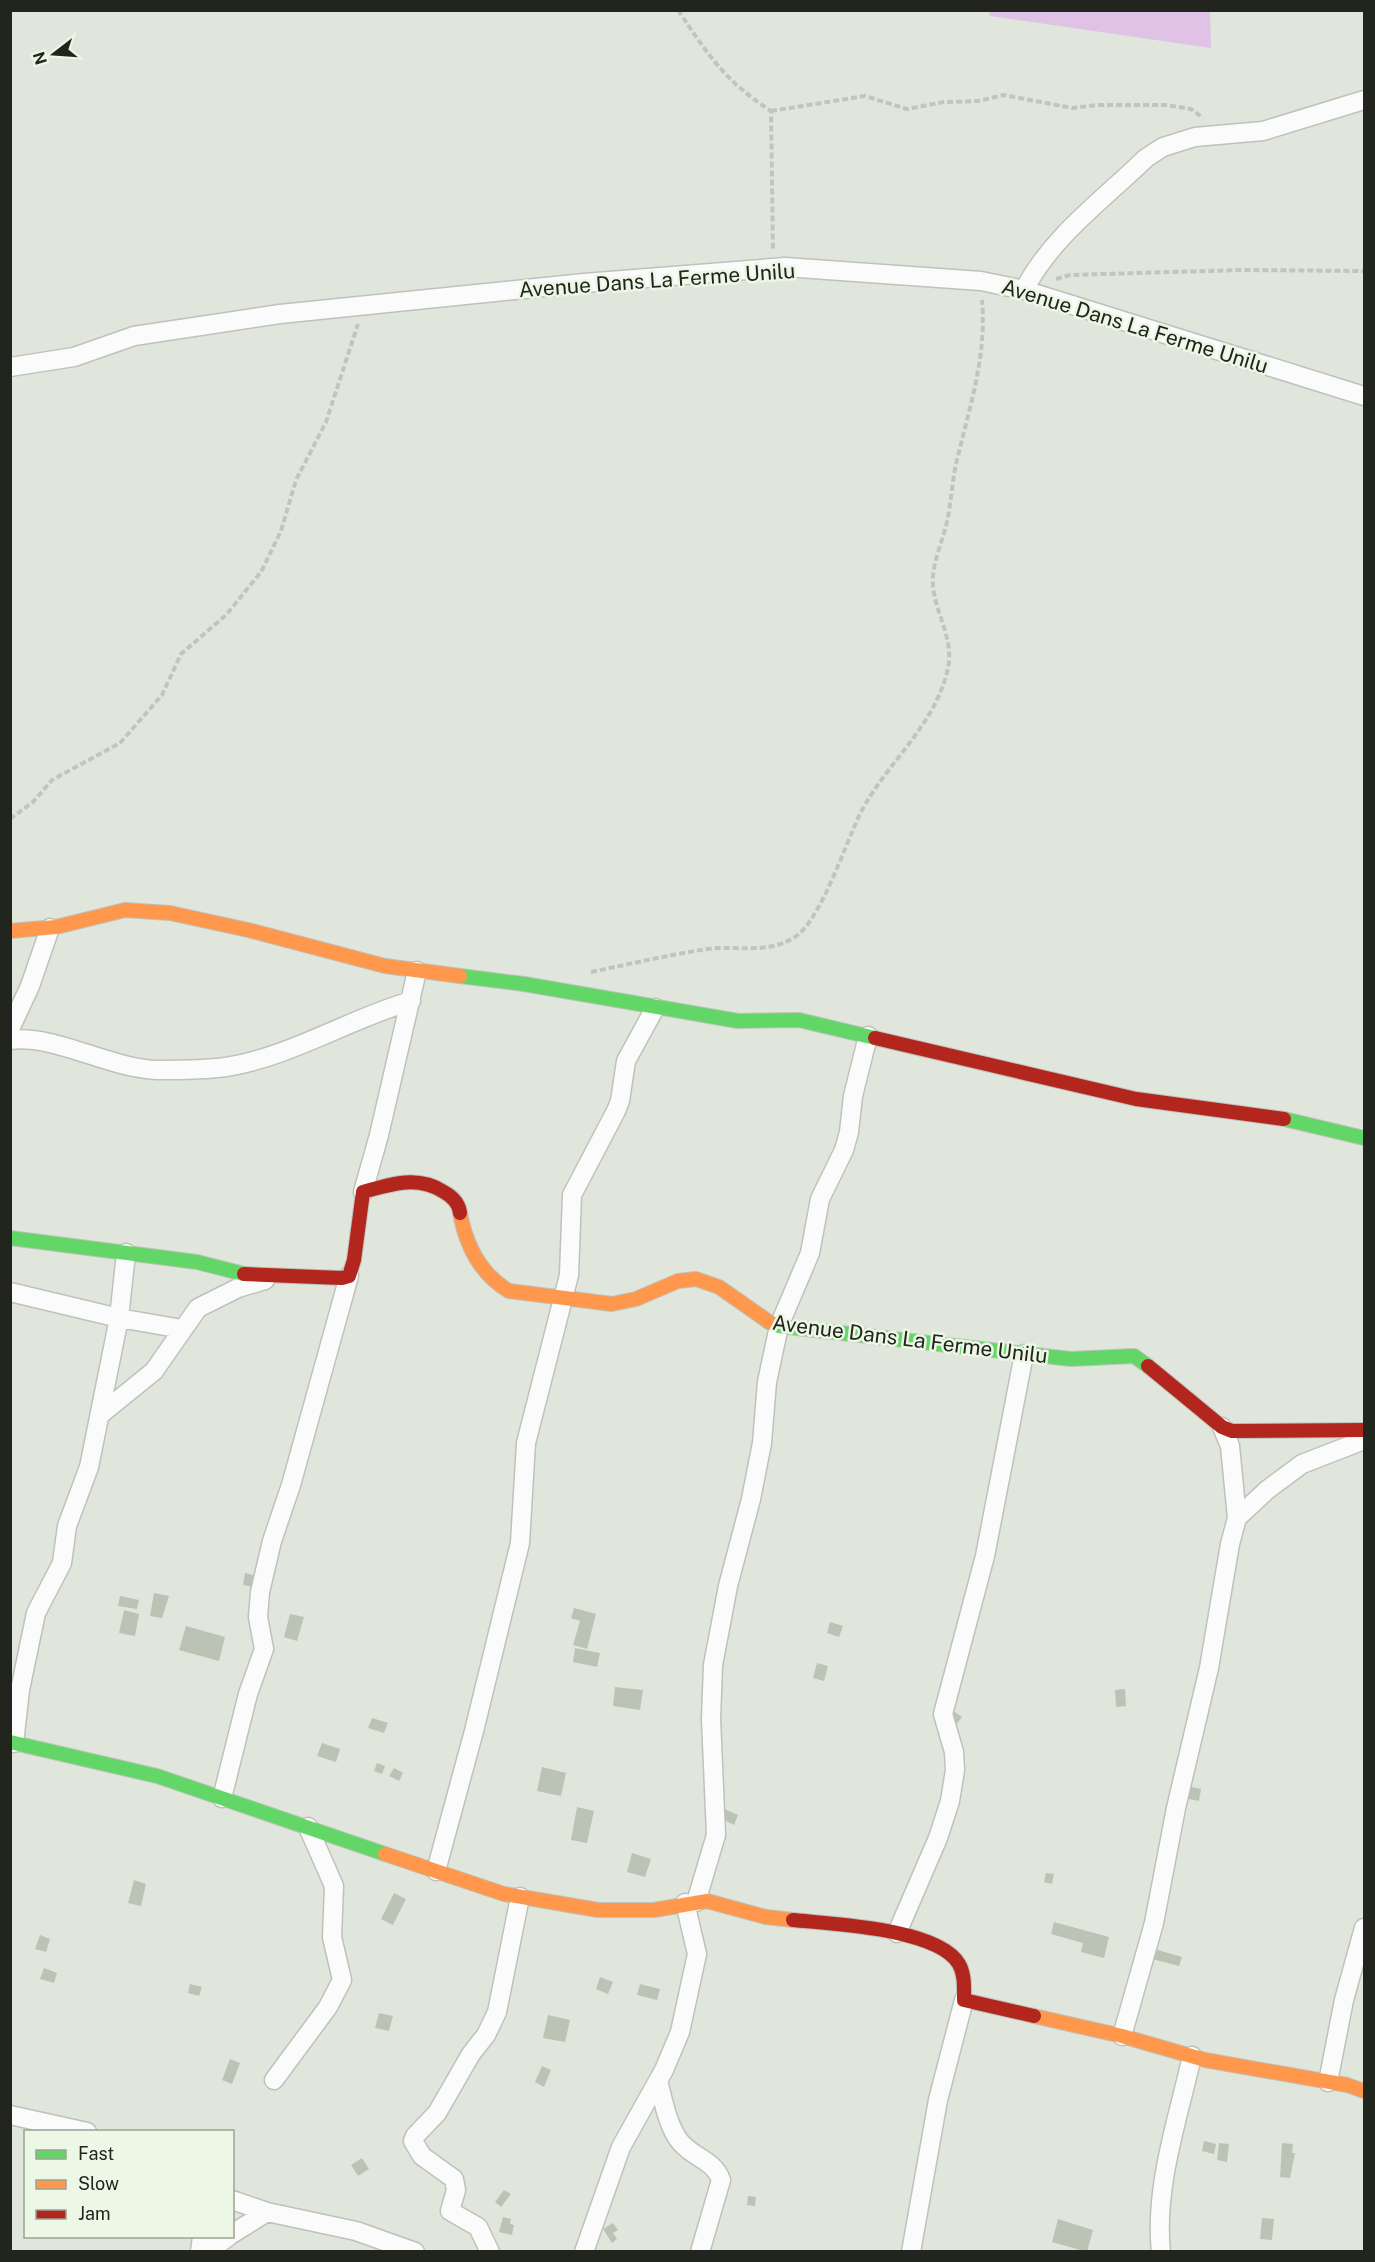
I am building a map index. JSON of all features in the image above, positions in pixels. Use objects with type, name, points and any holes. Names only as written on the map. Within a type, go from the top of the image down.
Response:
[{"type":"street","points":[[1030,292],[1037,265],[1055,244],[1146,158],[1162,147],[1196,137],[1263,131],[1287,126],[1365,100]]},
{"type":"street","name":"Avenue Dans La Ferme Unilu","points":[[10,368],[75,357],[134,336],[280,314],[585,282],[774,269],[981,281],[1030,292],[1365,396]]},
{"type":"street","points":[[10,931],[50,928],[125,910],[170,913],[248,930],[385,966],[524,984],[738,1021],[799,1020],[1136,1099],[1265,1115],[1365,1138]]},
{"type":"street","points":[[10,1029],[30,986],[50,928]]},
{"type":"street","points":[[222,1798],[248,1694],[263,1655],[258,1617],[260,1593],[272,1541],[291,1485],[354,1260],[363,1192],[417,971]]},
{"type":"street","points":[[10,1040],[21,1039],[154,1070],[226,1067],[283,1051],[356,1019],[411,1001]]},
{"type":"street","points":[[436,1871],[474,1731],[520,1542],[526,1443],[561,1298],[569,1275],[572,1195],[616,1111],[620,1101],[626,1061],[655,1008]]},
{"type":"street","points":[[584,2252],[621,2147],[658,2081],[680,2032],[694,1973],[696,1954],[690,1903],[716,1835],[711,1719],[713,1665],[728,1586],[753,1488],[765,1420],[767,1382],[779,1326],[810,1253],[820,1199],[844,1150],[849,1132],[853,1096],[868,1036]]},
{"type":"street","name":"Avenue Dans La Ferme Unilu","points":[[363,1192],[413,1180],[435,1184],[459,1204],[464,1240],[471,1255],[508,1291],[607,1304],[625,1303],[648,1296],[669,1284],[698,1279],[715,1285],[758,1317],[779,1326],[1071,1359],[1134,1356],[1176,1387],[1222,1427]]},
{"type":"street","points":[[10,1238],[197,1262],[238,1274],[287,1274],[342,1278],[349,1276]]},
{"type":"street","points":[[126,1253],[119,1318],[89,1467],[67,1526],[62,1563],[36,1613],[12,1742],[157,1776],[436,1871],[520,1897],[598,1910],[654,1910],[707,1901],[766,1917],[876,1928],[921,1939],[945,1951],[958,1962],[964,1976],[964,2000],[938,2100],[911,2252]]},
{"type":"street","points":[[101,1414],[154,1371],[198,1308],[238,1288],[287,1274]]},
{"type":"street","points":[[10,1292],[119,1318],[182,1329]]},
{"type":"street","points":[[897,1933],[939,1838],[950,1801],[955,1770],[954,1752],[943,1714],[985,1556],[1024,1354]]},
{"type":"street","points":[[1222,1427],[1232,1431],[1365,1430]]},
{"type":"street","points":[[1122,2036],[1154,1923],[1176,1808],[1209,1668],[1230,1544],[1237,1518],[1230,1446],[1222,1427]]},
{"type":"street","points":[[1237,1518],[1267,1490],[1302,1464],[1365,1440]]},
{"type":"street","points":[[274,2080],[328,2007],[342,1980],[332,1937],[334,1886],[308,1827]]},
{"type":"street","points":[[490,2252],[478,2228],[450,2211],[456,2190],[454,2179],[422,2156],[413,2141],[415,2136],[437,2114],[471,2054],[486,2035],[497,2012],[520,1897]]},
{"type":"street","points":[[1328,2082],[1344,2000],[1365,1928]]},
{"type":"street","points":[[964,2000],[1122,2036],[1192,2056],[1365,2091]]},
{"type":"street","points":[[1161,2252],[1158,2228],[1165,2175],[1192,2056]]},
{"type":"street","points":[[658,2081],[677,2138],[686,2148],[717,2169],[721,2180],[700,2252]]},
{"type":"street","points":[[10,2115],[78,2130]]},
{"type":"street","points":[[234,2201],[267,2212],[356,2231],[415,2252]]},
{"type":"street","points":[[234,2233],[267,2212]]},
{"type":"street","points":[[208,2252],[226,2238]]},
{"type":"path","points":[[678,10],[715,65],[740,91],[771,111],[865,96],[907,110],[944,102],[978,101],[1014,95],[1072,108],[1098,105],[1166,105],[1191,109],[1205,120],[1239,132]]},
{"type":"path","points":[[771,111],[774,269]]},
{"type":"path","points":[[1030,292],[1070,275],[1240,270],[1365,271]]},
{"type":"path","points":[[585,973],[709,949],[753,950],[776,946],[796,936],[836,872],[859,817],[882,780],[928,718],[941,691],[948,665],[949,646],[934,588],[933,575],[947,521],[956,465],[976,391],[984,324],[981,281]]},
{"type":"path","points":[[10,819],[33,802],[52,780],[120,743],[162,695],[181,654],[226,615],[261,572],[281,531],[297,480],[326,422],[364,306]]},
{"type":"shaded area","points":[[989,11],[1210,11],[1211,48],[990,16]]},
{"type":"building","points":[[245,1573],[257,1576],[254,1587],[243,1585]]},
{"type":"building","points":[[154,1593],[169,1596],[162,1618],[150,1616]]},
{"type":"building","points":[[120,1596],[139,1600],[137,1609],[118,1606]]},
{"type":"building","points":[[574,1608],[596,1614],[587,1649],[573,1645],[580,1621],[571,1618]]},
{"type":"building","points":[[124,1610],[139,1614],[135,1636],[119,1633]]},
{"type":"building","points":[[290,1614],[304,1617],[297,1641],[284,1637]]},
{"type":"building","points":[[830,1622],[843,1626],[839,1637],[827,1633]]},
{"type":"building","points":[[186,1626],[225,1637],[219,1661],[179,1650]]},
{"type":"building","points":[[575,1648],[600,1653],[597,1667],[573,1662]]},
{"type":"building","points":[[817,1663],[828,1666],[824,1681],[813,1678]]},
{"type":"building","points":[[615,1687],[643,1690],[640,1710],[613,1706]]},
{"type":"building","points":[[1125,1689],[1126,1706],[1116,1707],[1115,1690]]},
{"type":"building","points":[[952,1710],[962,1717],[955,1726],[946,1720]]},
{"type":"building","points":[[372,1718],[388,1723],[384,1733],[368,1728]]},
{"type":"building","points":[[322,1743],[340,1749],[336,1762],[317,1756]]},
{"type":"building","points":[[377,1763],[385,1766],[382,1774],[374,1771]]},
{"type":"building","points":[[542,1767],[566,1773],[561,1796],[537,1791]]},
{"type":"building","points":[[394,1768],[403,1773],[399,1781],[389,1776]]},
{"type":"building","points":[[1187,1786],[1201,1789],[1199,1801],[1184,1798]]},
{"type":"building","points":[[577,1807],[594,1811],[587,1843],[571,1840]]},
{"type":"building","points":[[724,1809],[738,1815],[734,1825],[720,1818]]},
{"type":"building","points":[[632,1853],[651,1859],[645,1877],[627,1872]]},
{"type":"building","points":[[1046,1873],[1054,1874],[1052,1884],[1044,1882]]},
{"type":"building","points":[[134,1880],[146,1884],[141,1906],[128,1903]]},
{"type":"building","points":[[394,1893],[406,1899],[393,1925],[381,1919]]},
{"type":"building","points":[[1054,1922],[1109,1937],[1104,1958],[1081,1952],[1083,1943],[1051,1934]]},
{"type":"building","points":[[40,1935],[50,1939],[46,1952],[35,1949]]},
{"type":"building","points":[[1154,1949],[1182,1957],[1179,1966],[1152,1959]]},
{"type":"building","points":[[44,1968],[57,1973],[54,1983],[40,1979]]},
{"type":"building","points":[[600,1977],[613,1982],[608,1994],[596,1989]]},
{"type":"building","points":[[190,1984],[202,1987],[199,1996],[188,1993]]},
{"type":"building","points":[[640,1984],[660,1989],[657,2000],[637,1995]]},
{"type":"building","points":[[379,2013],[393,2016],[389,2031],[375,2028]]},
{"type":"building","points":[[548,2015],[570,2020],[565,2042],[543,2038]]},
{"type":"building","points":[[230,2059],[240,2063],[232,2084],[222,2080]]},
{"type":"building","points":[[542,2066],[551,2070],[544,2087],[535,2082]]},
{"type":"building","points":[[1204,2141],[1216,2144],[1214,2154],[1202,2151]]},
{"type":"building","points":[[1219,2143],[1229,2144],[1227,2162],[1217,2160]]},
{"type":"building","points":[[1282,2143],[1293,2144],[1292,2153],[1295,2153],[1290,2178],[1280,2177]]},
{"type":"building","points":[[362,2158],[369,2169],[358,2176],[351,2165]]},
{"type":"building","points":[[504,2190],[511,2194],[501,2207],[495,2202]]},
{"type":"building","points":[[748,2196],[756,2197],[755,2206],[747,2205]]},
{"type":"building","points":[[503,2217],[511,2219],[510,2224],[514,2225],[512,2235],[499,2232]]},
{"type":"building","points":[[1262,2218],[1274,2219],[1272,2240],[1260,2239]]},
{"type":"building","points":[[1058,2219],[1093,2230],[1087,2252],[1052,2242]]},
{"type":"building","points":[[613,2223],[618,2230],[613,2233],[617,2239],[612,2243],[603,2229]]},
{"type":"traffic: fast","points":[[460,976],[524,984],[738,1021],[799,1020],[875,1038]]},
{"type":"traffic: fast","points":[[1284,1119],[1364,1138]]},
{"type":"traffic: fast","points":[[10,1238],[197,1262],[244,1274]]},
{"type":"traffic: fast","points":[[769,1322],[779,1326],[1071,1359],[1134,1356],[1148,1366]]},
{"type":"traffic: fast","points":[[10,1742],[157,1776],[385,1854]]},
{"type":"traffic: slow","points":[[10,931],[56,927],[125,910],[170,913],[248,930],[385,966],[460,976]]},
{"type":"traffic: slow","points":[[460,1213],[466,1236],[476,1258],[490,1276],[509,1291],[612,1304],[636,1299],[678,1281],[696,1279],[719,1287],[769,1322]]},
{"type":"traffic: slow","points":[[385,1854],[504,1894],[598,1910],[654,1910],[707,1901],[766,1917],[793,1920]]},
{"type":"traffic: slow","points":[[1034,2016],[1122,2036],[1205,2060],[1347,2085],[1364,2091]]},
{"type":"traffic: jam","points":[[875,1038],[1136,1099],[1284,1119]]},
{"type":"traffic: jam","points":[[244,1274],[342,1278],[349,1276],[354,1260],[363,1192],[373,1189],[414,1182],[424,1184],[450,1196],[457,1203],[460,1213]]},
{"type":"traffic: jam","points":[[1148,1366],[1222,1427],[1232,1431],[1364,1430]]},
{"type":"traffic: jam","points":[[793,1920],[882,1930],[930,1942],[947,1952],[959,1964],[963,1977],[964,2000],[1034,2016]]}]
